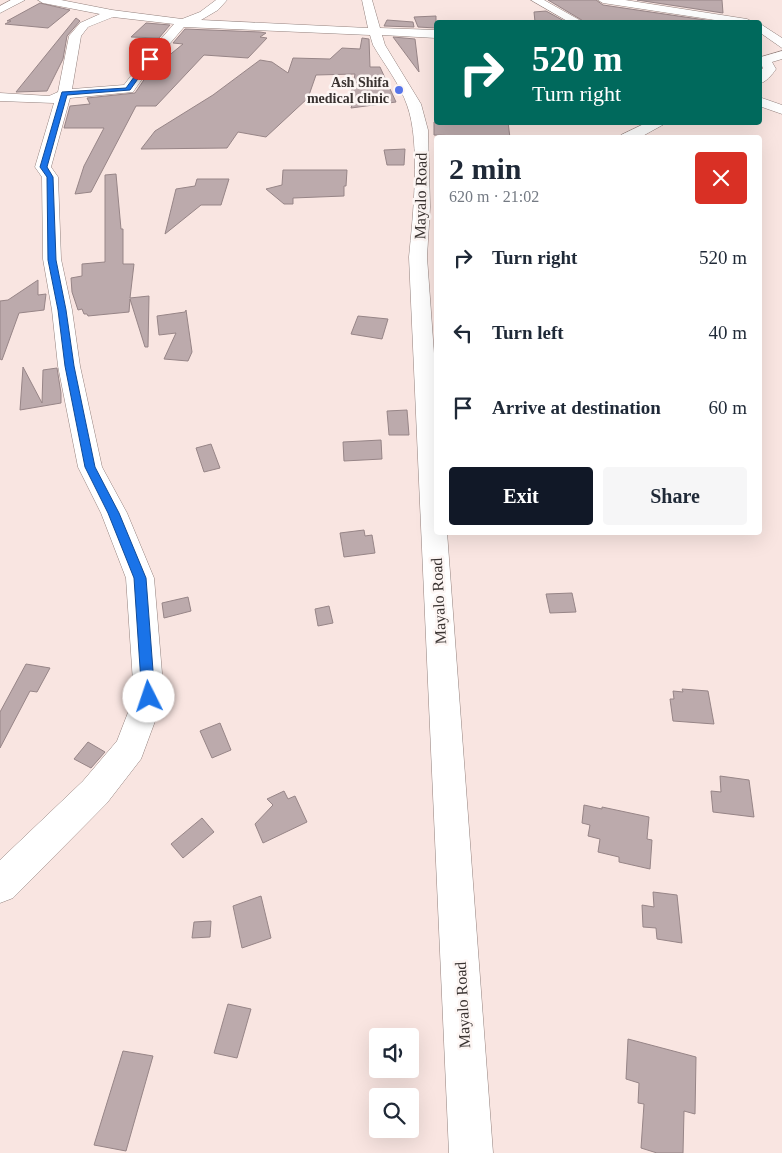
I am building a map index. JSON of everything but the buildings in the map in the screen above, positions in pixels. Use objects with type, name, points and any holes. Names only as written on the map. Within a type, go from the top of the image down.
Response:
[{"type":"street","points":[[0,10],[20,0]]},
{"type":"street","points":[[43,0],[112,13],[182,23],[434,34]]},
{"type":"street","points":[[0,97],[51,100],[64,94],[128,89],[150,59],[182,23],[196,19],[214,8],[222,0]]},
{"type":"street","name":"Mayalo Road","points":[[367,0],[379,46],[414,104],[420,130],[429,207],[419,266],[434,527]]},
{"type":"street","points":[[536,0],[573,20]]},
{"type":"street","points":[[603,0],[733,20]]},
{"type":"street","points":[[603,0],[638,18]]},
{"type":"street","points":[[665,10],[706,3]]},
{"type":"street","points":[[729,6],[749,20]]},
{"type":"street","points":[[0,885],[95,792],[130,750],[149,697],[140,578],[114,513],[90,467],[69,366],[62,310],[52,260],[50,177],[43,167],[64,94],[75,36],[84,25],[112,13]]},
{"type":"street","points":[[762,26],[780,27]]},
{"type":"street","points":[[762,28],[782,44]]},
{"type":"street","points":[[762,57],[782,56]]},
{"type":"street","points":[[762,57],[782,66]]},
{"type":"street","points":[[762,57],[770,69],[762,77]]},
{"type":"street","points":[[762,102],[782,110]]},
{"type":"street","points":[[633,135],[654,125]]},
{"type":"street","name":"Mayalo Road","points":[[434,535],[470,1153]]},
{"type":"place","name":"Ash Shifa medical clinic","points":[[399,90]]},
{"type":"route","points":[[149,697],[140,578],[114,513],[90,467],[69,366],[62,310],[52,260],[50,177],[43,167],[64,94],[128,89],[150,59]]}]
